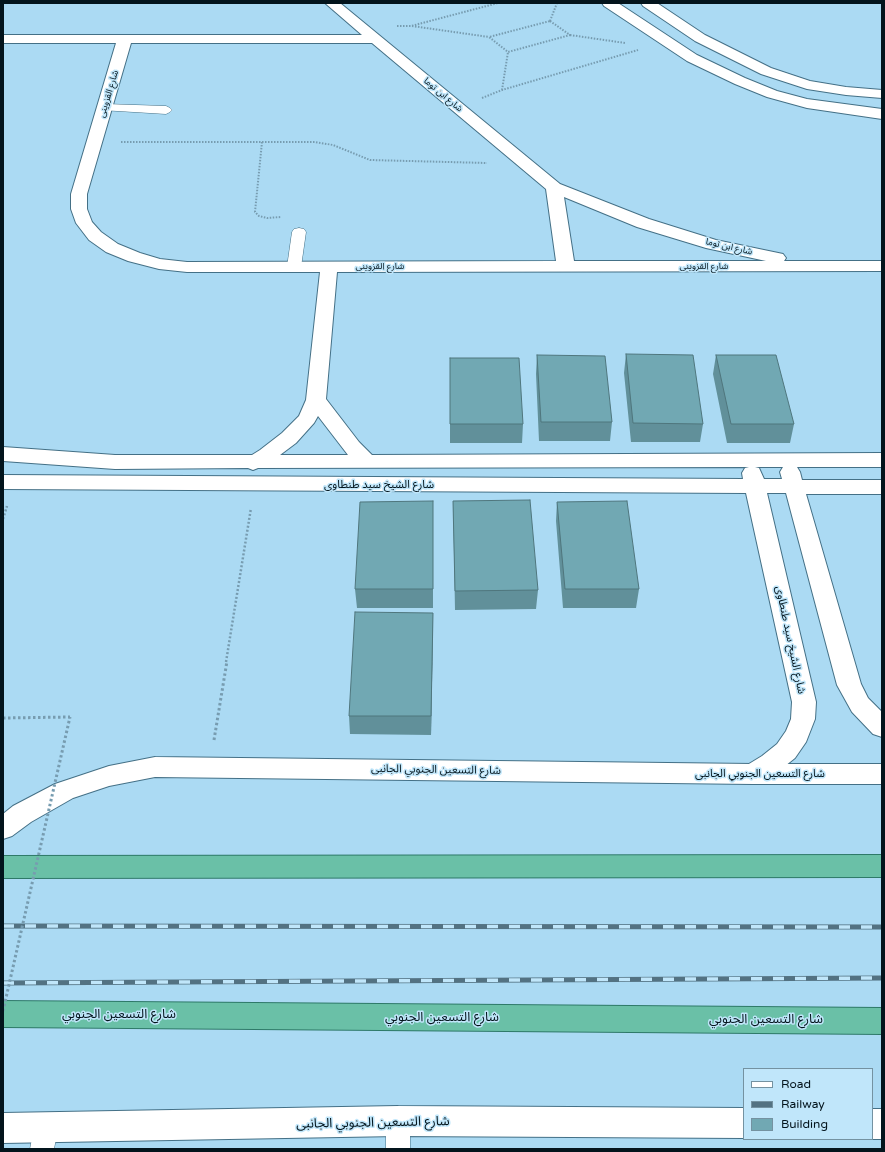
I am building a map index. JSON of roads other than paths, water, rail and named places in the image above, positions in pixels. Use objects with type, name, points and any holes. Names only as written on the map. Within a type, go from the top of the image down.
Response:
[{"type":"highway","points":[[3,867],[882,866]]},
{"type":"highway","name":"شارع التسعين الجنوبي","points":[[3,1013],[882,1021]]},
{"type":"street","name":"شارع ابن توما","points":[[332,3],[554,187],[643,223],[705,242],[816,267]]},
{"type":"street","points":[[609,3],[715,71],[772,94],[807,103],[882,114]]},
{"type":"street","points":[[648,3],[700,38],[766,71],[807,85],[846,91],[882,94]]},
{"type":"street","name":"شارع القزوينى","points":[[125,38],[79,194],[79,209],[84,223],[91,232],[112,248],[134,257],[159,264],[187,267],[882,266]]},
{"type":"street","points":[[3,39],[376,39]]},
{"type":"street","points":[[554,187],[566,267]]},
{"type":"street","points":[[253,462],[267,455],[289,438],[307,419],[316,400],[328,267]]},
{"type":"street","points":[[316,400],[352,447],[368,462]]},
{"type":"street","name":"شارع الشيخ سيد طنطاوى","points":[[3,454],[115,462],[882,460]]},
{"type":"street","name":"شارع الشيخ سيد طنطاوى","points":[[749,460],[804,702],[803,719],[797,735],[786,750],[771,763],[753,774]]},
{"type":"street","points":[[787,460],[849,685],[860,705],[882,727]]},
{"type":"street","points":[[109,483],[115,462]]},
{"type":"street","name":"شارع الشيخ سيد طنطاوى","points":[[3,482],[882,487]]},
{"type":"street","name":"شارع التسعين الجنوبي الجانبى","points":[[3,828],[22,814],[64,791],[109,776],[155,767],[753,774],[882,774]]},
{"type":"street","name":"شارع التسعين الجنوبي الجانبى","points":[[3,1128],[44,1139],[398,1135],[743,1123]]},
{"type":"lane","points":[[105,108],[166,110]]},
{"type":"lane","points":[[294,267],[299,232]]},
{"type":"railway","points":[[3,926],[882,927]]},
{"type":"railway","points":[[3,983],[882,978]]}]
